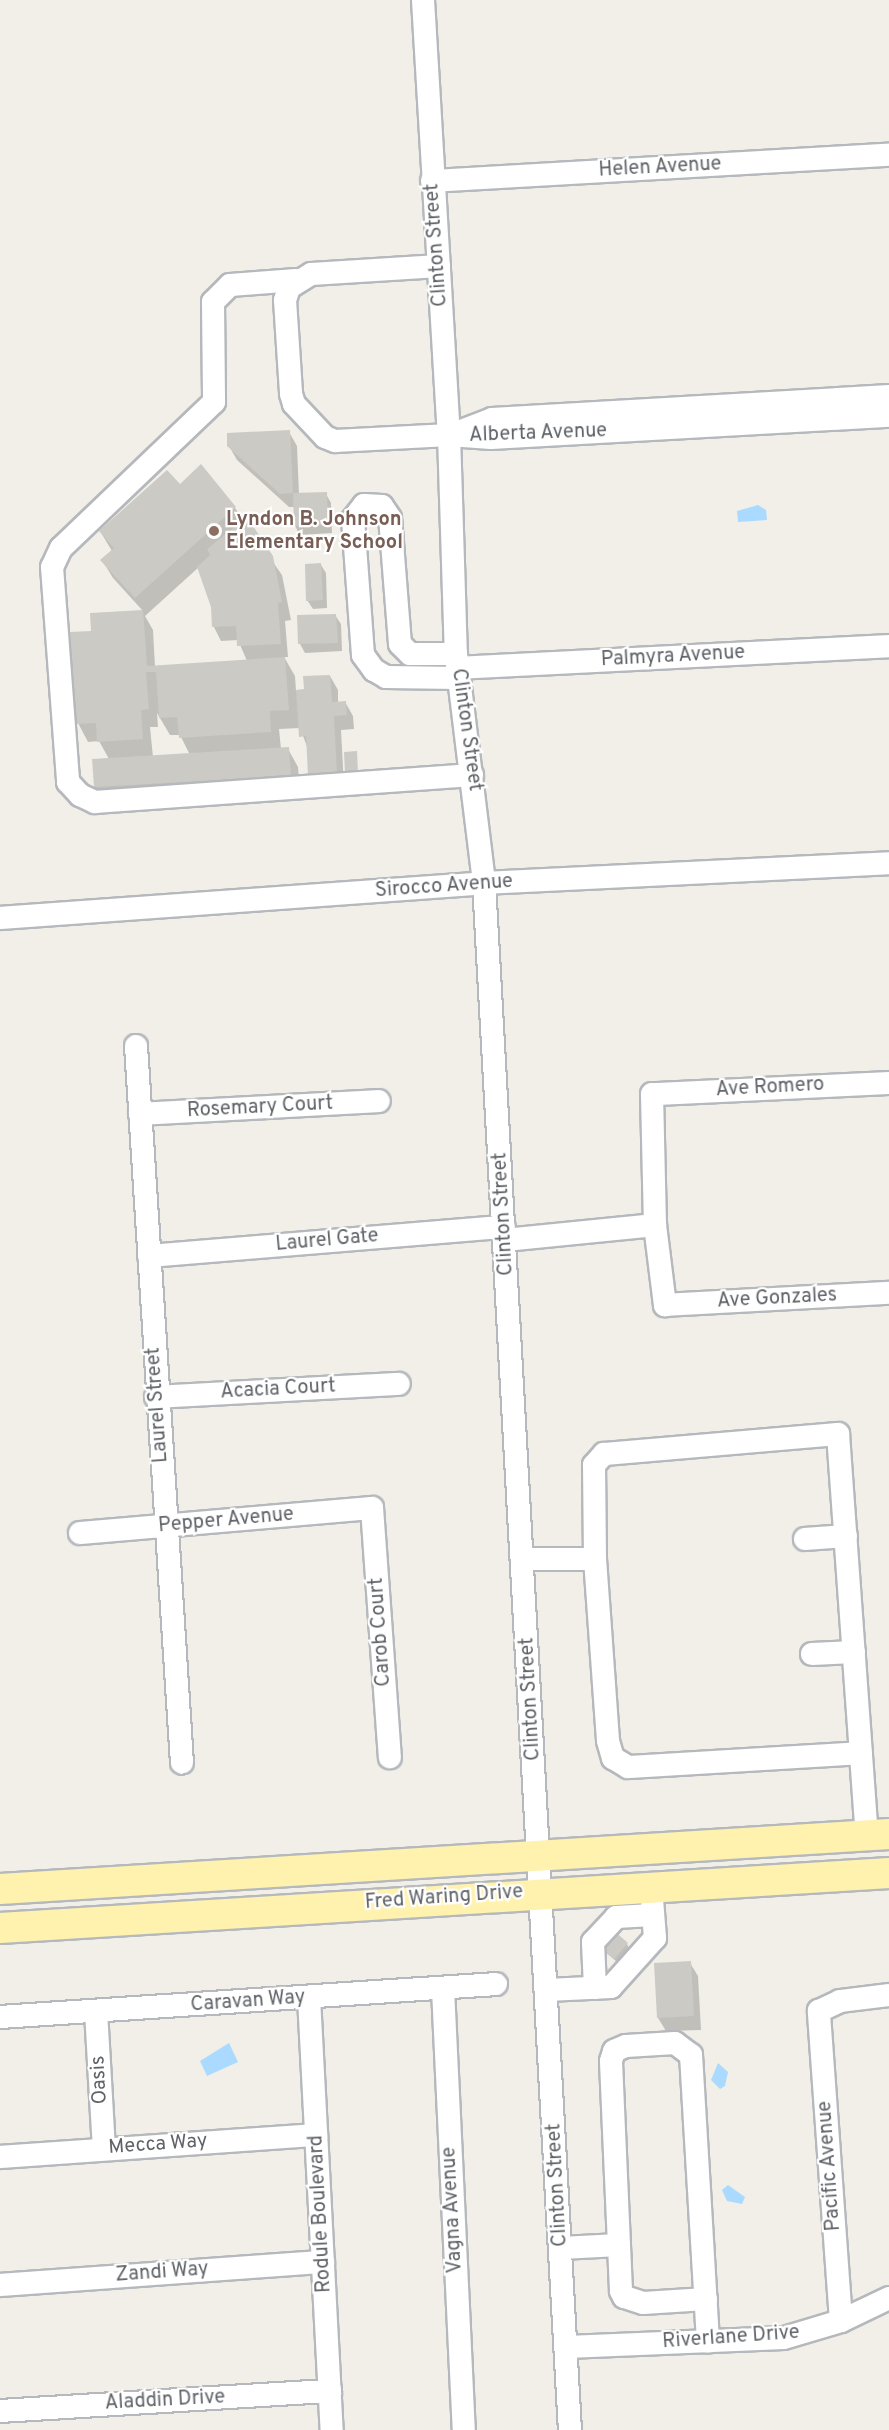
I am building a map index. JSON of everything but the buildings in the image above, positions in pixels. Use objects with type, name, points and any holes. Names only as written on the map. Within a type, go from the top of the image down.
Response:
[{"type":"main road","name":"Fred Waring Drive","points":[[0,1889],[878,1835]]},
{"type":"main road","name":"Fred Waring Drive","points":[[0,1928],[542,1892],[652,1900],[889,1873]]},
{"type":"street","name":"Clinton Street","points":[[423,0],[432,181],[449,435],[457,667],[484,883],[525,1559],[570,2430]]},
{"type":"street","name":"Helen Avenue","points":[[432,181],[889,155]]},
{"type":"street","points":[[439,266],[327,273],[296,280],[230,285],[213,302],[214,402],[61,548],[52,567],[68,782],[80,795],[95,802],[472,775]]},
{"type":"street","points":[[296,280],[285,300],[291,394],[294,404],[324,437],[335,441],[449,435]]},
{"type":"street","name":"Alberta Avenue","points":[[449,435],[492,419],[889,396]]},
{"type":"street","name":"Alberta Avenue","points":[[449,435],[490,438],[889,416]]},
{"type":"street","points":[[364,505],[382,506],[390,518],[400,644],[410,654],[457,667],[386,677],[363,655],[353,519],[364,505]]},
{"type":"street","name":"Palmyra Avenue","points":[[457,667],[889,646]]},
{"type":"street","name":"Sirocco Avenue","points":[[0,918],[484,883],[889,863]]},
{"type":"street","name":"Laurel Street","points":[[136,1046],[156,1397],[183,1763]]},
{"type":"street","name":"Ave Romero","points":[[655,1225],[651,1094],[889,1083]]},
{"type":"street","name":"Rosemary Court","points":[[140,1114],[380,1101]]},
{"type":"street","name":"Laurel Gate","points":[[149,1256],[655,1225]]},
{"type":"street","name":"Ave Gonzales","points":[[655,1225],[665,1305],[889,1293]]},
{"type":"street","name":"Acacia Court","points":[[156,1397],[399,1384]]},
{"type":"street","points":[[861,1753],[628,1767],[613,1758],[608,1741],[595,1559],[594,1465],[604,1454],[838,1434],[861,1753],[878,1835]]},
{"type":"street","name":"Pepper Avenue","points":[[80,1533],[372,1508]]},
{"type":"street","name":"Carob Court","points":[[372,1508],[390,1757]]},
{"type":"street","points":[[806,1539],[846,1536]]},
{"type":"street","points":[[525,1559],[595,1559]]},
{"type":"street","points":[[812,1654],[854,1652]]},
{"type":"street","points":[[547,1990],[595,1988],[610,1987],[655,1938],[652,1900],[616,1917],[593,1942],[595,1988]]},
{"type":"street","name":"Caravan Way","points":[[0,2017],[496,1984]]},
{"type":"street","name":"Vagna Avenue","points":[[443,1989],[464,2430]]},
{"type":"street","name":"Pacific Avenue","points":[[842,2321],[819,2011],[840,2001],[889,1995]]},
{"type":"street","name":"Rodule Boulevard","points":[[309,1998],[332,2430]]},
{"type":"street","name":"Oasis","points":[[96,2011],[104,2149]]},
{"type":"street","points":[[706,2299],[643,2303],[624,2297],[619,2245],[611,2061],[614,2051],[626,2046],[675,2043],[691,2055],[706,2299],[708,2341]]},
{"type":"street","name":"Mecca Way","points":[[0,2157],[316,2135]]},
{"type":"street","points":[[561,2248],[619,2245]]},
{"type":"street","name":"Zandi Way","points":[[0,2284],[323,2262]]},
{"type":"street","name":"Riverlane Drive","points":[[567,2347],[784,2338],[842,2321],[889,2298]]},
{"type":"street","name":"Aladdin Drive","points":[[0,2411],[330,2391]]},
{"type":"water","points":[[758,505],[766,510],[767,520],[738,522],[737,511]]},
{"type":"water","points":[[229,2043],[238,2062],[207,2076],[200,2061]]},
{"type":"water","points":[[718,2063],[728,2072],[725,2086],[720,2089],[711,2080]]},
{"type":"water","points":[[728,2185],[745,2197],[742,2204],[727,2201],[722,2190]]},
{"type":"place","name":"Lyndon B. Johnson Elementary School","points":[[214,531]]}]
